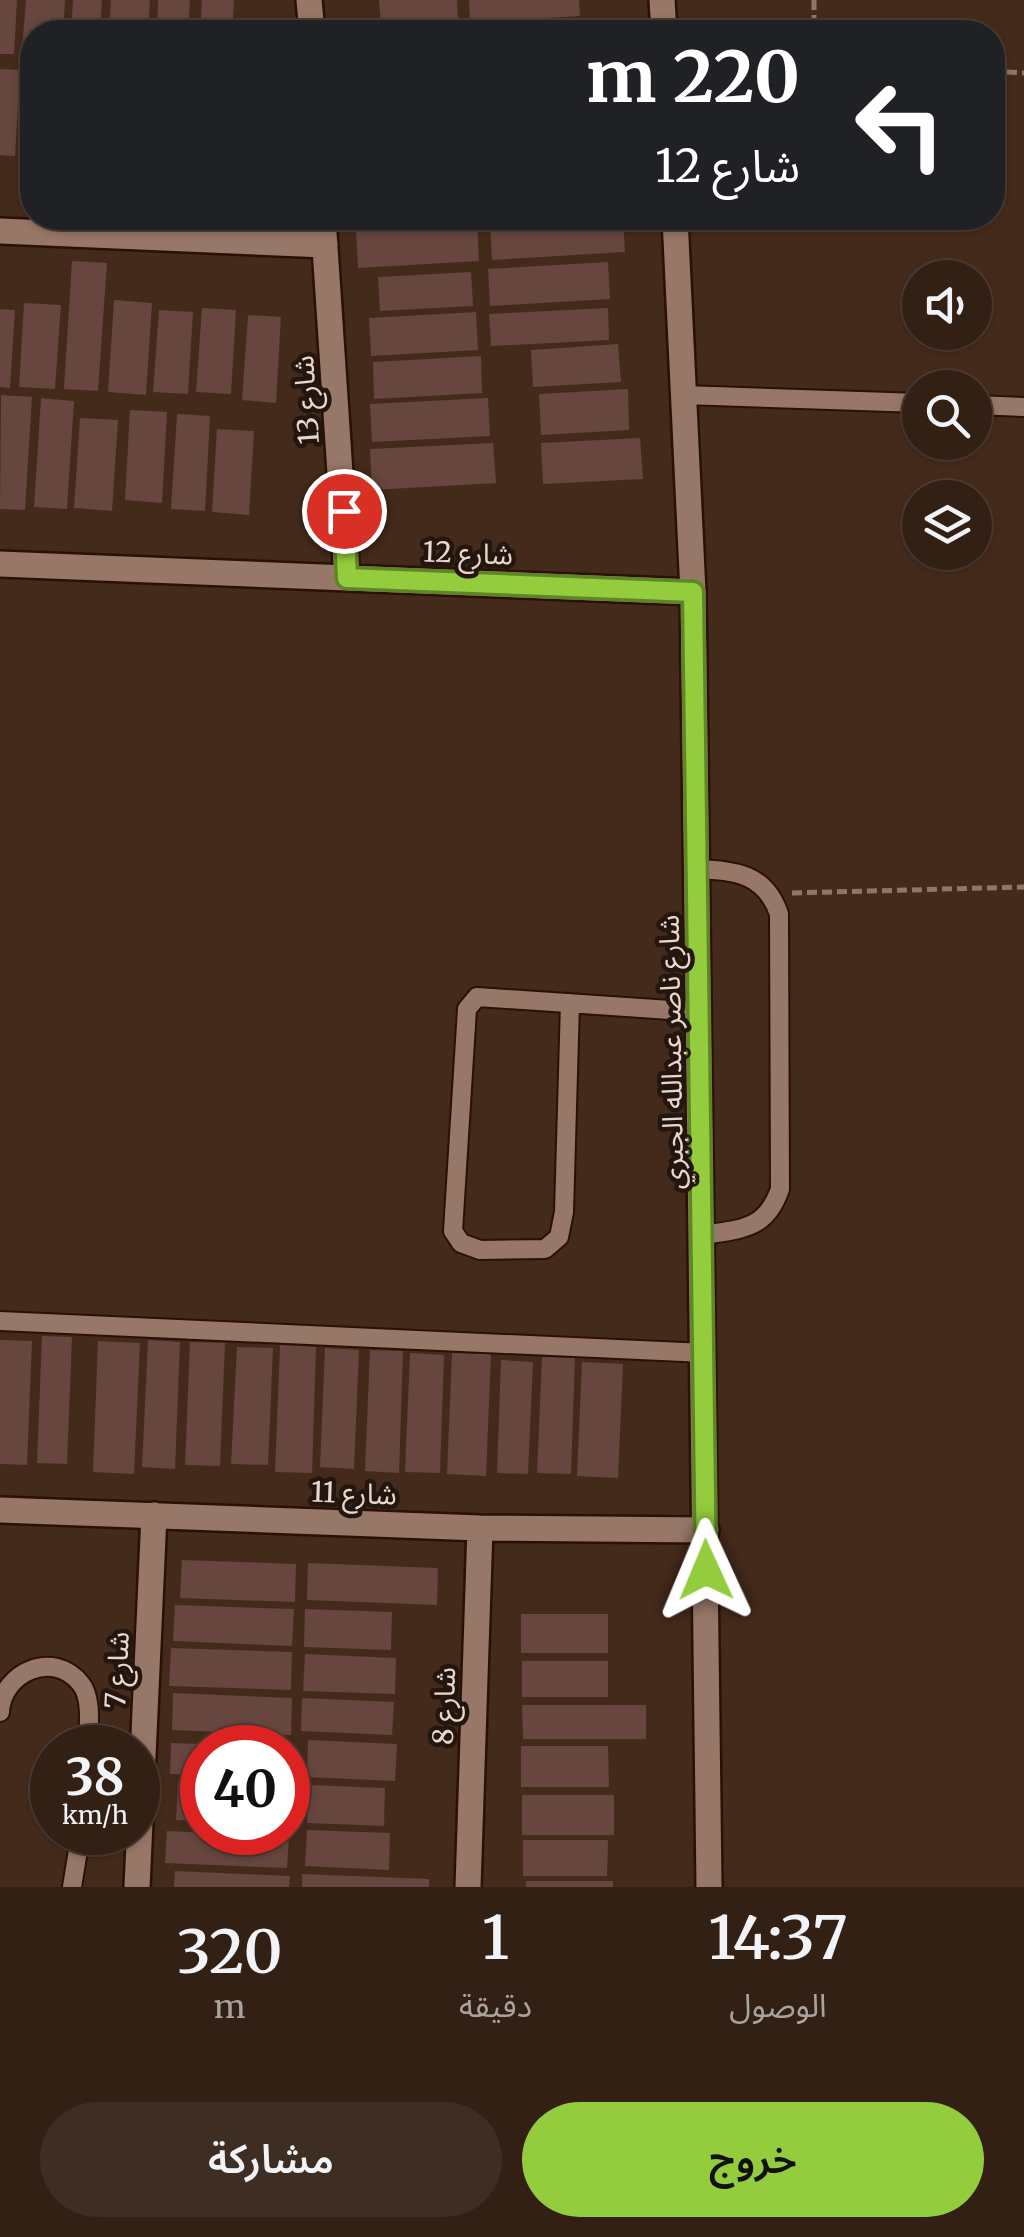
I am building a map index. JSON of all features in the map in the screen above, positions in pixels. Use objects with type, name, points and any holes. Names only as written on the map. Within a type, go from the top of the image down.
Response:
[{"type":"street","name":"شارع 13","points":[[324,230],[347,578]]},
{"type":"street","name":"شارع ناصر عبدالله الجبري","points":[[676,230],[693,592],[709,1887]]},
{"type":"street","name":"شارع 12","points":[[0,564],[693,592]]},
{"type":"street","name":"شارع 11","points":[[0,1510],[480,1528],[706,1530]]},
{"type":"street","name":"شارع 7","points":[[143,1725],[154,1516]]},
{"type":"street","name":"شارع 8","points":[[468,1887],[480,1528]]},
{"type":"street","name":"شارع 7","points":[[137,1887],[138,1855]]},
{"type":"lane","points":[[684,394],[902,402]]},
{"type":"lane","points":[[992,406],[1024,407]]},
{"type":"lane","points":[[698,869],[750,876],[770,893],[778,914],[780,1189],[770,1211],[760,1221],[747,1228],[703,1234]]},
{"type":"lane","points":[[570,1003],[564,1212],[559,1237],[544,1249],[480,1250],[460,1243],[453,1231],[468,1009],[477,997],[570,1003],[700,1012]]},
{"type":"lane","points":[[0,1322],[704,1353]]},
{"type":"lane","points":[[0,1712],[8,1684],[25,1670],[43,1666],[68,1673],[83,1686],[88,1725]]},
{"type":"lane","points":[[72,1887],[77,1855]]},
{"type":"path","points":[[770,893],[1024,887]]},
{"type":"building","points":[[0,0],[17,0],[14,54],[0,54]]},
{"type":"building","points":[[26,0],[65,0],[64,20],[24,20]]},
{"type":"building","points":[[73,0],[102,0],[101,20],[72,20]]},
{"type":"building","points":[[111,0],[150,0],[149,20],[110,20]]},
{"type":"building","points":[[158,0],[190,0],[189,20],[157,20]]},
{"type":"building","points":[[202,0],[234,0],[233,20],[201,20]]},
{"type":"building","points":[[379,0],[457,0],[458,20],[381,20]]},
{"type":"building","points":[[469,0],[579,0],[580,16],[470,20]]},
{"type":"building","points":[[0,69],[20,70],[15,156],[0,155]]},
{"type":"building","points":[[356,230],[477,230],[479,261],[358,268]]},
{"type":"building","points":[[490,230],[624,230],[625,252],[492,260]]},
{"type":"building","points":[[72,261],[107,263],[98,391],[64,389]]},
{"type":"building","points":[[608,262],[610,299],[490,306],[488,269]]},
{"type":"building","points":[[471,272],[473,306],[380,311],[378,277]]},
{"type":"building","points":[[114,300],[152,303],[146,395],[108,392]]},
{"type":"building","points":[[24,303],[61,305],[55,389],[19,387]]},
{"type":"building","points":[[202,308],[236,310],[231,394],[196,392]]},
{"type":"building","points":[[608,308],[609,340],[491,346],[489,314]]},
{"type":"building","points":[[0,309],[15,310],[10,388],[0,387]]},
{"type":"building","points":[[159,310],[193,312],[188,394],[153,392]]},
{"type":"building","points":[[476,312],[478,350],[371,356],[369,318]]},
{"type":"building","points":[[248,315],[281,317],[276,403],[242,400]]},
{"type":"building","points":[[618,344],[621,382],[533,387],[531,350]]},
{"type":"building","points":[[481,356],[482,393],[374,399],[373,362]]},
{"type":"building","points":[[628,389],[629,430],[541,435],[539,394]]},
{"type":"building","points":[[1,395],[32,397],[25,510],[0,509]]},
{"type":"building","points":[[41,398],[74,401],[67,509],[34,507]]},
{"type":"building","points":[[488,398],[490,436],[372,442],[370,404]]},
{"type":"building","points":[[130,410],[167,412],[162,503],[125,500]]},
{"type":"building","points":[[177,414],[210,416],[205,511],[171,509]]},
{"type":"building","points":[[80,418],[118,420],[112,511],[74,508]]},
{"type":"building","points":[[217,429],[254,431],[249,515],[212,512]]},
{"type":"building","points":[[640,438],[643,479],[543,484],[541,443]]},
{"type":"building","points":[[493,443],[496,483],[372,490],[370,449]]},
{"type":"building","points":[[42,1336],[72,1337],[67,1464],[37,1463]]},
{"type":"building","points":[[0,1340],[32,1341],[27,1465],[0,1464]]},
{"type":"building","points":[[148,1340],[180,1342],[175,1469],[142,1467]]},
{"type":"building","points":[[98,1341],[140,1343],[134,1474],[93,1472]]},
{"type":"building","points":[[190,1342],[225,1343],[220,1466],[185,1465]]},
{"type":"building","points":[[280,1345],[316,1347],[312,1473],[275,1472]]},
{"type":"building","points":[[237,1347],[273,1348],[268,1465],[231,1464]]},
{"type":"building","points":[[325,1348],[359,1350],[354,1469],[320,1467]]},
{"type":"building","points":[[370,1350],[403,1351],[399,1473],[365,1471]]},
{"type":"building","points":[[410,1353],[444,1355],[440,1473],[405,1472]]},
{"type":"building","points":[[452,1353],[491,1354],[486,1476],[447,1474]]},
{"type":"building","points":[[542,1357],[575,1358],[571,1474],[537,1473]]},
{"type":"building","points":[[501,1360],[533,1362],[528,1474],[497,1473]]},
{"type":"building","points":[[582,1362],[623,1364],[618,1478],[577,1476]]},
{"type":"building","points":[[182,1560],[296,1564],[295,1602],[180,1598]]},
{"type":"building","points":[[308,1563],[438,1568],[437,1605],[307,1600]]},
{"type":"building","points":[[175,1605],[294,1609],[292,1646],[173,1641]]},
{"type":"building","points":[[305,1609],[392,1612],[391,1650],[304,1647]]},
{"type":"building","points":[[521,1614],[608,1614],[608,1653],[521,1653]]},
{"type":"building","points":[[171,1648],[292,1652],[291,1690],[169,1686]]},
{"type":"building","points":[[305,1654],[396,1658],[395,1694],[303,1691]]},
{"type":"building","points":[[522,1661],[608,1661],[608,1697],[522,1697]]},
{"type":"building","points":[[173,1693],[292,1698],[291,1725],[180,1725],[180,1730],[172,1730]]},
{"type":"building","points":[[302,1698],[394,1702],[392,1735],[310,1731],[310,1725],[301,1725]]},
{"type":"building","points":[[522,1705],[646,1705],[646,1739],[523,1739]]},
{"type":"building","points":[[310,1740],[397,1744],[395,1781],[310,1777]]},
{"type":"building","points":[[171,1743],[180,1743],[180,1774],[170,1774]]},
{"type":"building","points":[[521,1746],[608,1746],[609,1787],[521,1787]]},
{"type":"building","points":[[178,1782],[180,1782],[180,1820],[176,1820]]},
{"type":"building","points":[[310,1785],[385,1788],[384,1826],[310,1823]]},
{"type":"building","points":[[522,1795],[614,1795],[614,1835],[522,1835]]},
{"type":"building","points":[[310,1830],[390,1833],[389,1870],[305,1866],[306,1855],[310,1855]]},
{"type":"building","points":[[167,1831],[180,1832],[180,1855],[288,1855],[287,1868],[165,1863]]},
{"type":"building","points":[[523,1840],[608,1840],[607,1876],[523,1876]]},
{"type":"building","points":[[175,1871],[290,1876],[289,1887],[174,1887]]},
{"type":"building","points":[[302,1874],[429,1879],[429,1887],[302,1887]]},
{"type":"building","points":[[526,1881],[613,1881],[613,1887],[526,1887]]},
{"type":"route","points":[[344,511],[347,578],[693,592],[706,1570]]}]
